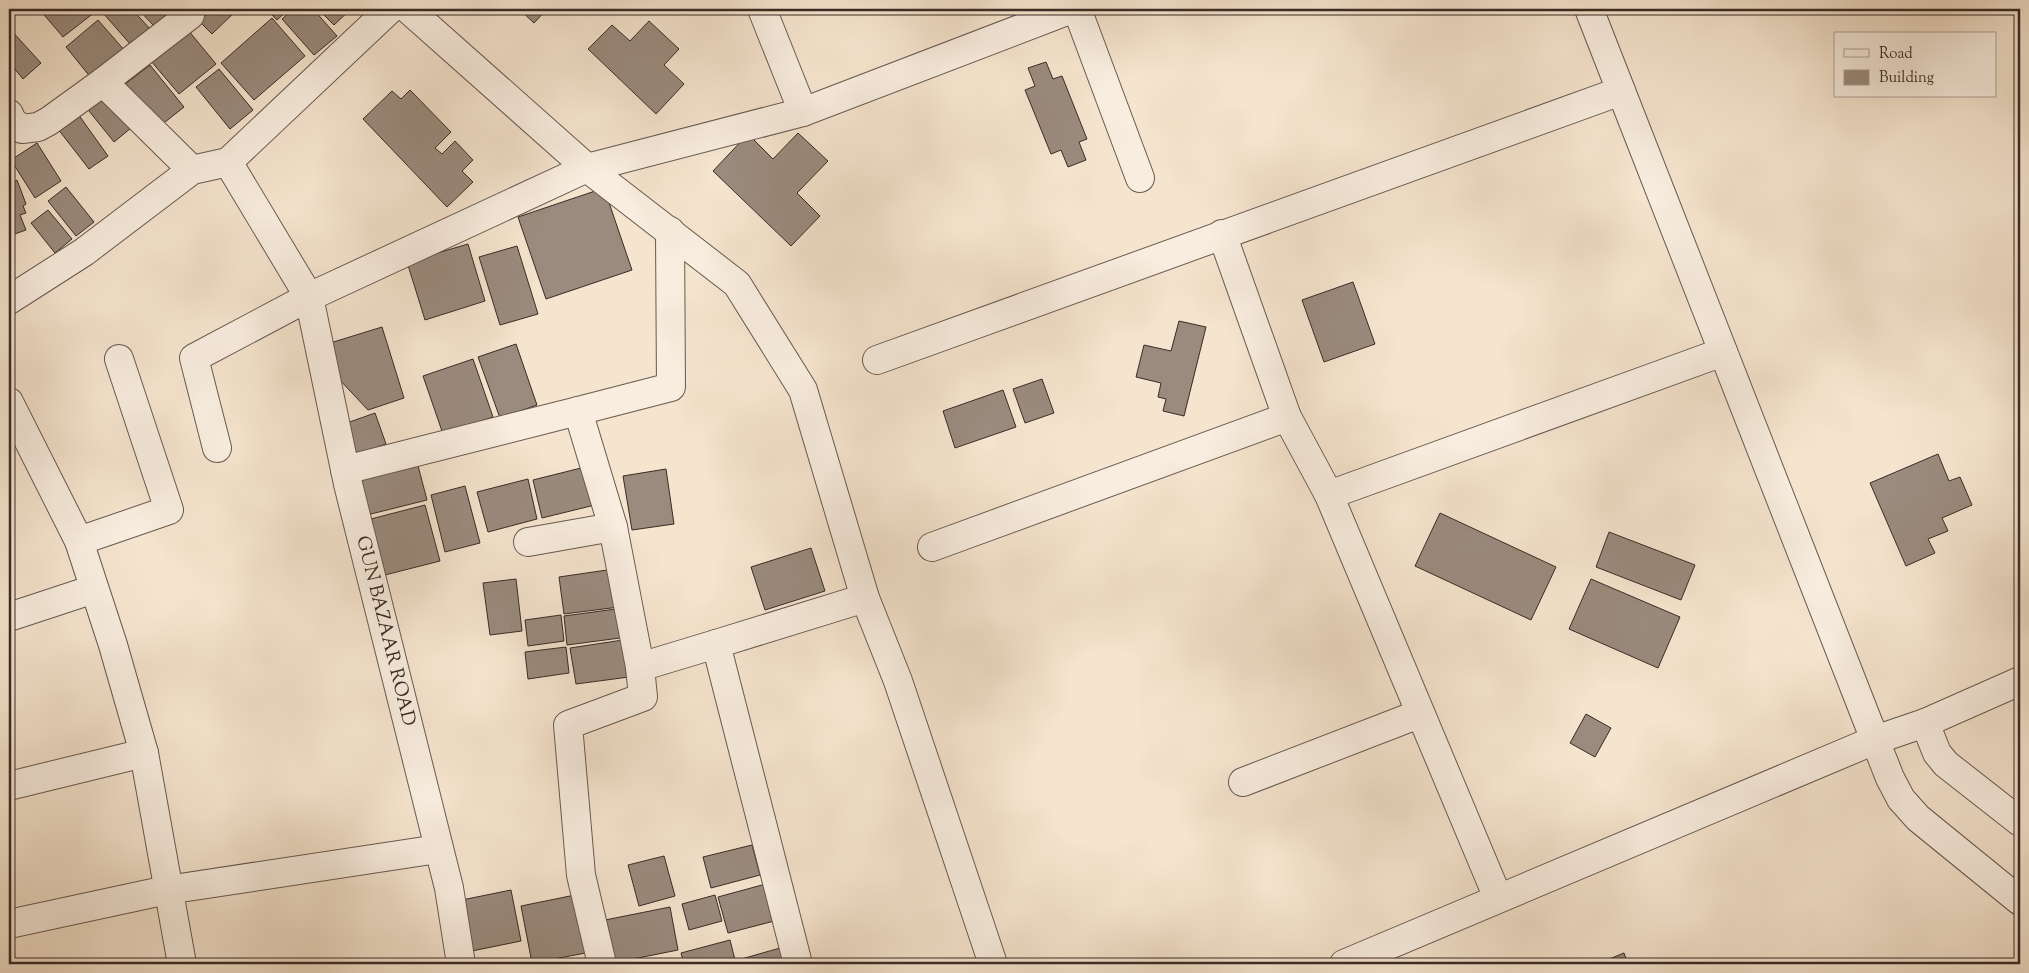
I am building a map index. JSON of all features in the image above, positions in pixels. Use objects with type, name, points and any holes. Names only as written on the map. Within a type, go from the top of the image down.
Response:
[{"type":"street","points":[[9,114],[12,121],[22,129],[38,128],[103,82],[190,15],[185,9]]},
{"type":"street","points":[[9,300],[84,252],[192,170],[228,162],[390,9]]},
{"type":"street","points":[[408,9],[587,168],[737,284],[803,390],[865,598],[898,681],[993,964]]},
{"type":"street","points":[[762,9],[803,112]]},
{"type":"street","points":[[217,448],[194,358],[309,297],[587,168],[803,112],[1072,9]]},
{"type":"street","points":[[1078,9],[1140,178]]},
{"type":"street","points":[[1589,9],[1890,778],[1901,799],[1918,818],[2020,902]]},
{"type":"street","points":[[103,82],[192,170]]},
{"type":"street","points":[[877,360],[1621,91]]},
{"type":"street","name":"GUN BAZAAR ROAD","points":[[228,162],[309,297],[345,470],[449,888],[460,964]]},
{"type":"street","points":[[345,470],[670,387],[670,231]]},
{"type":"street","points":[[1222,234],[1287,416],[1329,495],[1419,714],[1498,898]]},
{"type":"street","points":[[1329,495],[1723,352]]},
{"type":"street","points":[[79,541],[169,510],[119,359]]},
{"type":"street","points":[[9,402],[79,541],[94,589],[144,753],[167,890],[182,964]]},
{"type":"street","points":[[578,410],[613,527],[640,667],[643,696],[568,725],[581,875],[602,964]]},
{"type":"street","points":[[932,547],[1287,416]]},
{"type":"street","points":[[528,542],[613,527]]},
{"type":"street","points":[[12,616],[94,589]]},
{"type":"street","points":[[640,667],[865,598]]},
{"type":"street","points":[[716,644],[798,964]]},
{"type":"street","points":[[1344,964],[1875,740],[1926,723],[2020,681]]},
{"type":"street","points":[[1243,782],[1419,714]]},
{"type":"street","points":[[1926,723],[1937,753],[1946,764],[2020,822]]},
{"type":"street","points":[[9,786],[144,753]]},
{"type":"street","points":[[9,924],[167,890],[438,849]]},
{"type":"building","points":[[39,9],[92,9],[95,12],[63,37]]},
{"type":"building","points":[[108,9],[132,9],[150,29],[131,45],[103,13]]},
{"type":"building","points":[[138,9],[172,9],[154,26]]},
{"type":"building","points":[[212,9],[238,9],[212,34],[199,21]]},
{"type":"building","points":[[266,9],[289,9],[277,20]]},
{"type":"building","points":[[294,9],[313,9],[337,36],[314,55],[282,19]]},
{"type":"building","points":[[318,9],[351,9],[334,25]]},
{"type":"building","points":[[519,9],[547,9],[534,23]]},
{"type":"building","points":[[272,18],[305,56],[254,100],[221,63]]},
{"type":"building","points":[[98,20],[125,51],[92,79],[66,47]]},
{"type":"building","points":[[649,21],[679,49],[664,65],[684,84],[656,114],[588,49],[612,25],[630,41]]},
{"type":"building","points":[[9,28],[41,63],[23,79],[9,62]]},
{"type":"building","points":[[188,30],[216,64],[179,94],[151,61]]},
{"type":"building","points":[[1046,62],[1053,79],[1062,76],[1087,139],[1079,142],[1086,160],[1068,167],[1061,150],[1051,154],[1025,90],[1035,86],[1028,68]]},
{"type":"building","points":[[150,65],[184,107],[155,130],[120,88]]},
{"type":"building","points":[[219,69],[253,110],[230,129],[196,87]]},
{"type":"building","points":[[106,89],[136,124],[114,142],[85,106]]},
{"type":"building","points":[[410,90],[451,132],[435,148],[442,154],[455,141],[473,160],[462,171],[473,182],[447,207],[363,119],[392,91],[401,99]]},
{"type":"building","points":[[78,114],[108,156],[89,169],[58,129]]},
{"type":"building","points":[[798,133],[828,161],[797,193],[820,216],[791,246],[713,171],[748,134],[773,159]]},
{"type":"building","points":[[37,143],[61,181],[35,198],[11,160]]},
{"type":"building","points":[[17,180],[26,204],[23,206],[26,213],[20,215],[26,230],[9,236],[9,184]]},
{"type":"building","points":[[66,187],[94,222],[76,236],[48,201]]},
{"type":"building","points":[[604,188],[632,270],[546,299],[518,217]]},
{"type":"building","points":[[48,210],[72,239],[55,253],[31,223]]},
{"type":"building","points":[[468,244],[485,301],[425,320],[407,262]]},
{"type":"building","points":[[517,246],[538,314],[500,325],[479,257]]},
{"type":"building","points":[[1353,282],[1375,344],[1324,362],[1302,300]]},
{"type":"building","points":[[1179,321],[1206,327],[1184,416],[1163,411],[1166,399],[1158,397],[1161,383],[1136,377],[1144,345],[1171,351]]},
{"type":"building","points":[[382,327],[404,398],[368,410],[337,377],[327,344]]},
{"type":"building","points":[[516,344],[537,405],[500,418],[478,357]]},
{"type":"building","points":[[473,359],[493,417],[443,434],[423,376]]},
{"type":"building","points":[[1042,379],[1054,413],[1025,423],[1013,389]]},
{"type":"building","points":[[1003,390],[1016,427],[955,448],[943,411]]},
{"type":"building","points":[[375,413],[386,444],[354,455],[344,424]]},
{"type":"building","points":[[1938,454],[1949,481],[1960,477],[1972,505],[1942,518],[1948,531],[1928,539],[1935,553],[1906,566],[1870,483]]},
{"type":"building","points":[[416,458],[427,500],[359,517],[349,475]]},
{"type":"building","points":[[589,466],[599,504],[542,518],[533,480]]},
{"type":"building","points":[[666,469],[674,524],[632,530],[623,476]]},
{"type":"building","points":[[528,479],[537,519],[488,532],[477,492]]},
{"type":"building","points":[[465,486],[480,543],[445,552],[431,495]]},
{"type":"building","points":[[425,505],[440,561],[381,576],[367,520]]},
{"type":"building","points":[[1440,513],[1556,567],[1531,620],[1415,566]]},
{"type":"building","points":[[1609,532],[1695,565],[1681,600],[1596,567]]},
{"type":"building","points":[[811,548],[825,591],[765,610],[751,567]]},
{"type":"building","points":[[614,569],[619,607],[564,614],[559,577]]},
{"type":"building","points":[[516,579],[522,631],[490,635],[483,583]]},
{"type":"building","points":[[1591,579],[1680,617],[1658,668],[1569,629]]},
{"type":"building","points":[[616,609],[620,638],[567,645],[564,616]]},
{"type":"building","points":[[561,615],[564,641],[528,646],[525,620]]},
{"type":"building","points":[[623,640],[629,677],[576,684],[570,648]]},
{"type":"building","points":[[566,647],[569,673],[528,679],[525,652]]},
{"type":"building","points":[[1586,714],[1611,728],[1595,757],[1570,743]]},
{"type":"building","points":[[752,845],[760,875],[711,888],[703,857]]},
{"type":"building","points":[[664,856],[675,896],[639,906],[628,865]]},
{"type":"building","points":[[773,882],[782,919],[728,933],[718,897]]},
{"type":"building","points":[[511,890],[521,941],[467,952],[457,901]]},
{"type":"building","points":[[575,895],[586,953],[532,963],[521,906]]},
{"type":"building","points":[[715,895],[722,921],[689,930],[682,904]]},
{"type":"building","points":[[670,907],[678,950],[608,964],[600,921]]},
{"type":"building","points":[[730,940],[736,964],[684,964],[681,953]]},
{"type":"building","points":[[787,946],[792,964],[739,964],[738,960]]},
{"type":"building","points":[[1624,953],[1628,964],[1597,964]]}]
